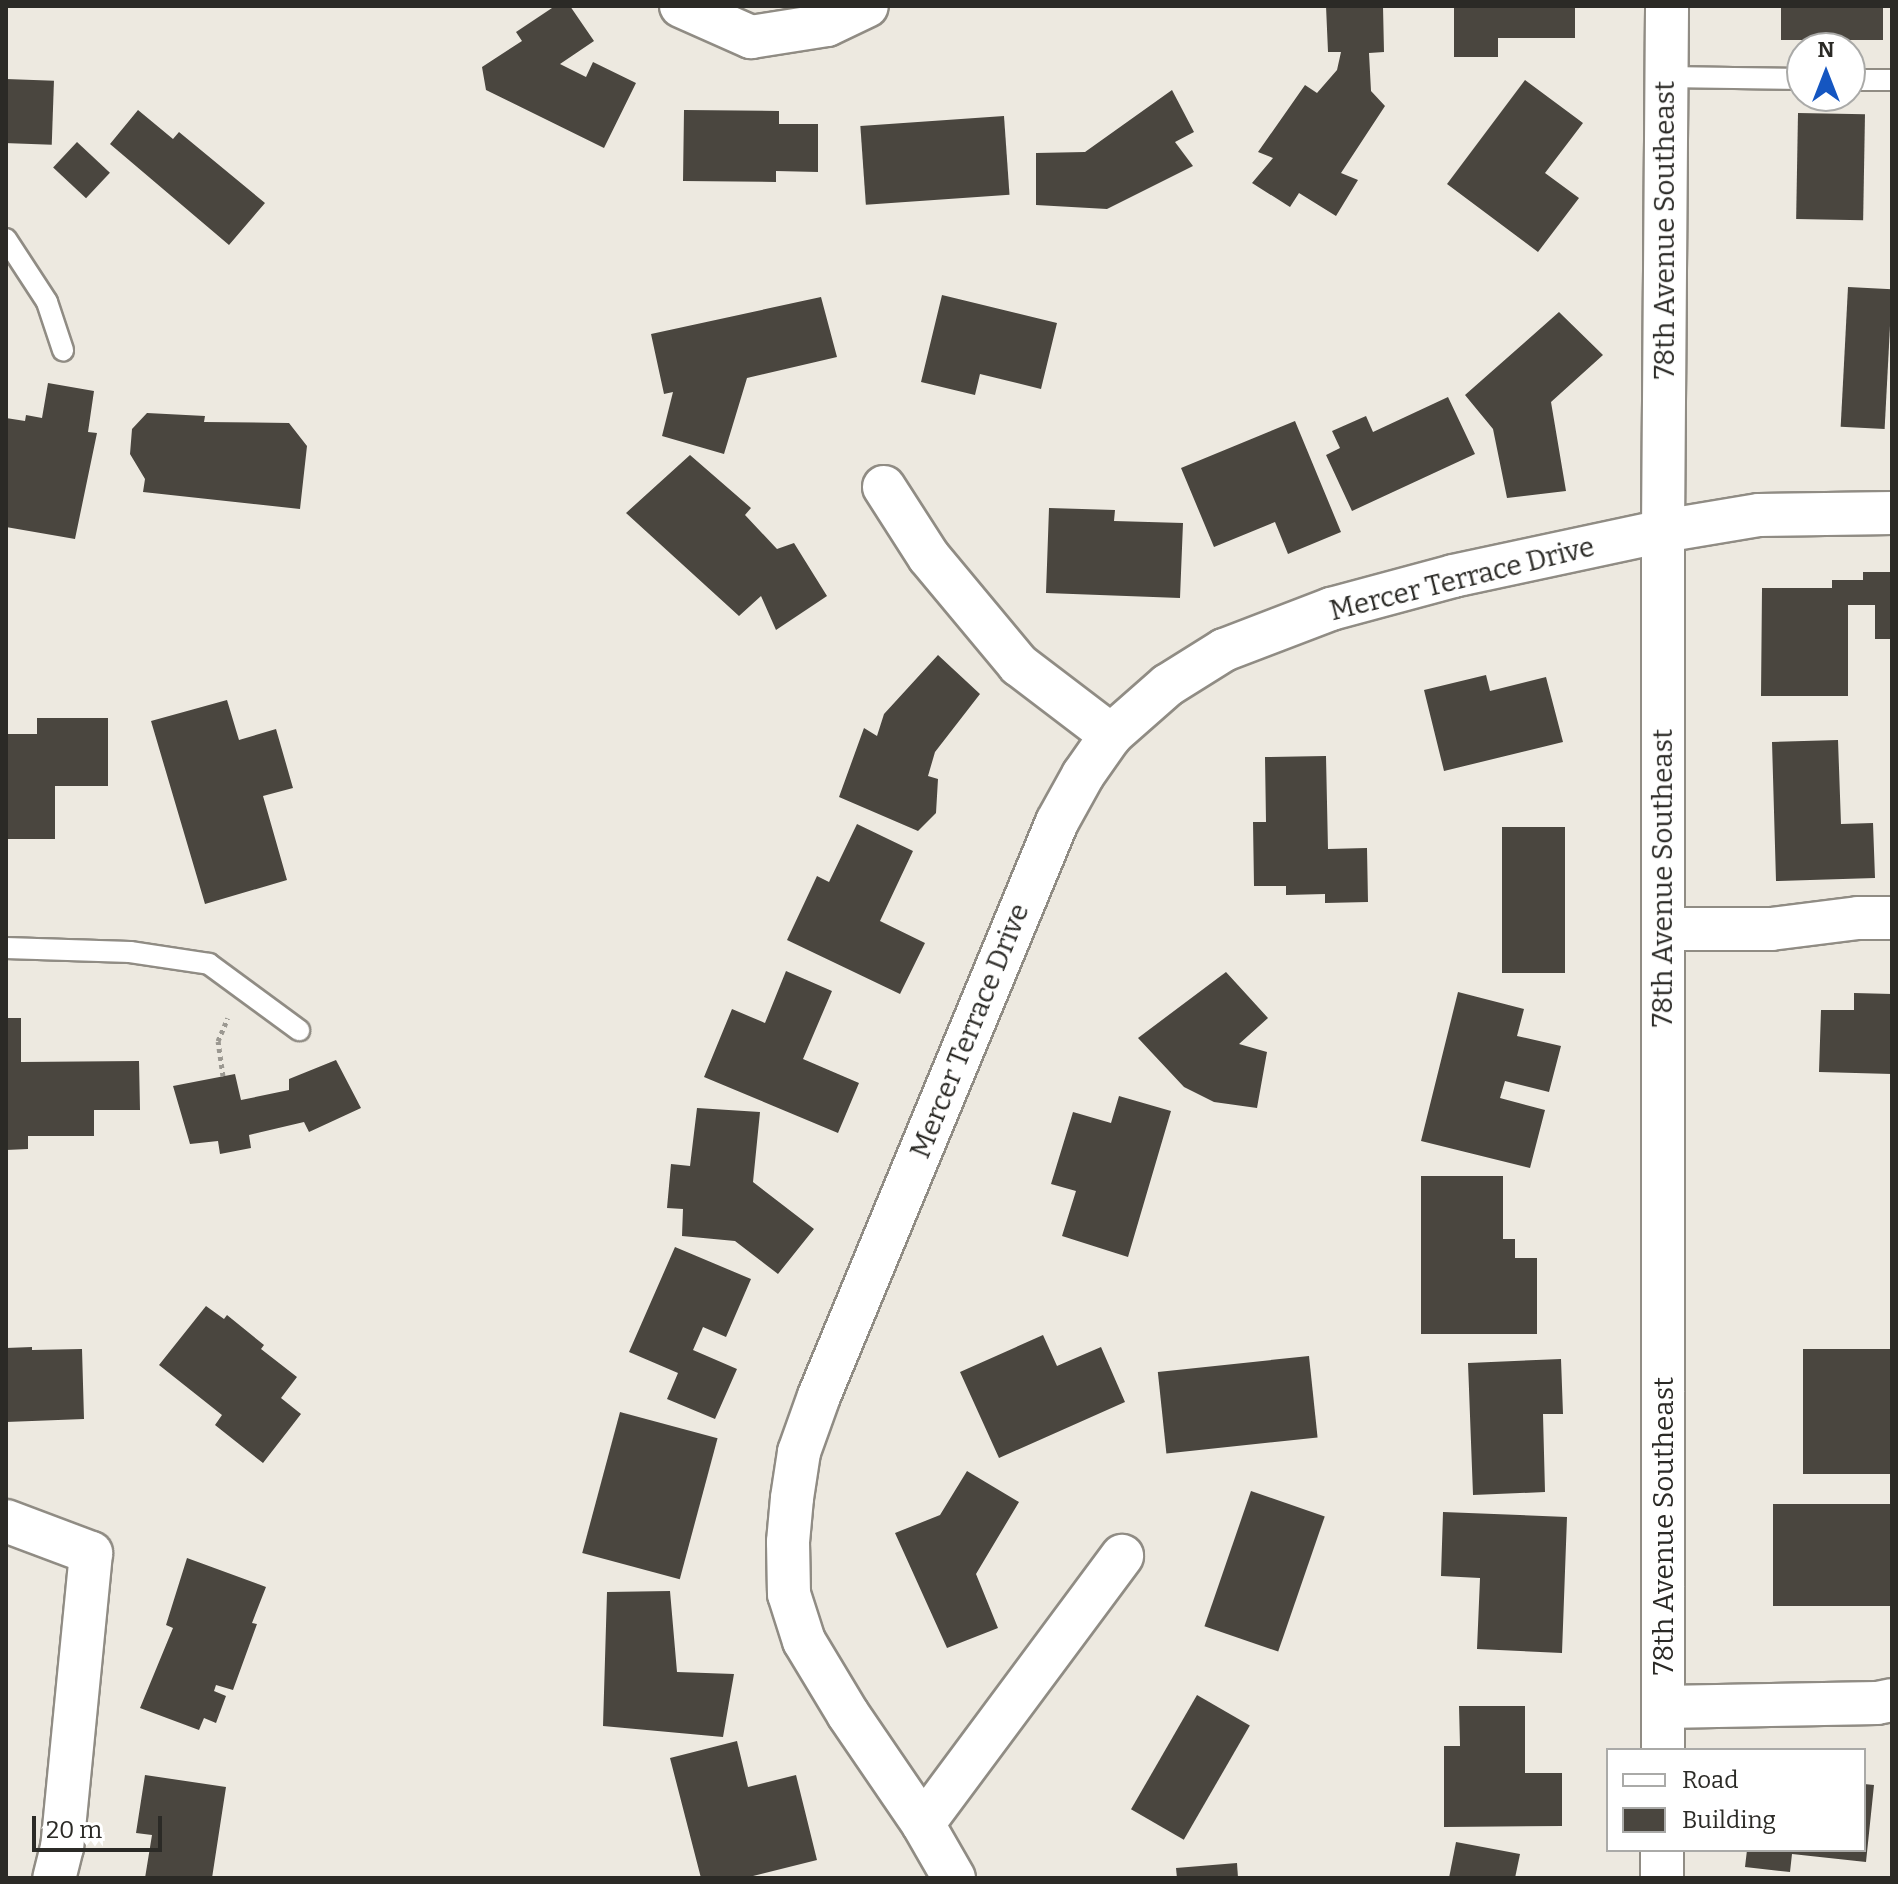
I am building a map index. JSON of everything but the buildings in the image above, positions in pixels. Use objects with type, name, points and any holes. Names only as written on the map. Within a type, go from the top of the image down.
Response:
[{"type":"street","points":[[681,6],[751,37],[827,25],[867,6]]},
{"type":"street","name":"78th Avenue Southeast","points":[[1663,1748],[1663,531],[1667,6]]},
{"type":"street","points":[[884,487],[929,557],[1019,665],[1111,735]]},
{"type":"street","name":"Mercer Terrace Drive","points":[[954,1878],[923,1824],[848,1714],[804,1641],[789,1581],[788,1542],[799,1452],[1057,822],[1083,775],[1111,735],[1168,685],[1224,650],[1318,614],[1453,576],[1663,531],[1759,515],[1892,513]]},
{"type":"street","points":[[1663,929],[1771,929],[1892,918]]},
{"type":"street","points":[[6,1521],[91,1553],[62,1847],[54,1878]]},
{"type":"street","points":[[923,1824],[1122,1556]]},
{"type":"street","points":[[1664,1707],[1877,1703],[1892,1700]]},
{"type":"street","points":[[1662,1852],[1662,1878]]},
{"type":"lane","points":[[1666,77],[1786,79]]},
{"type":"lane","points":[[1866,80],[1892,80]]},
{"type":"lane","points":[[6,239],[47,302],[63,350]]},
{"type":"lane","points":[[6,948],[130,952],[209,964],[299,1030]]},
{"type":"path","points":[[223,1076],[218,1041],[244,989]]}]
